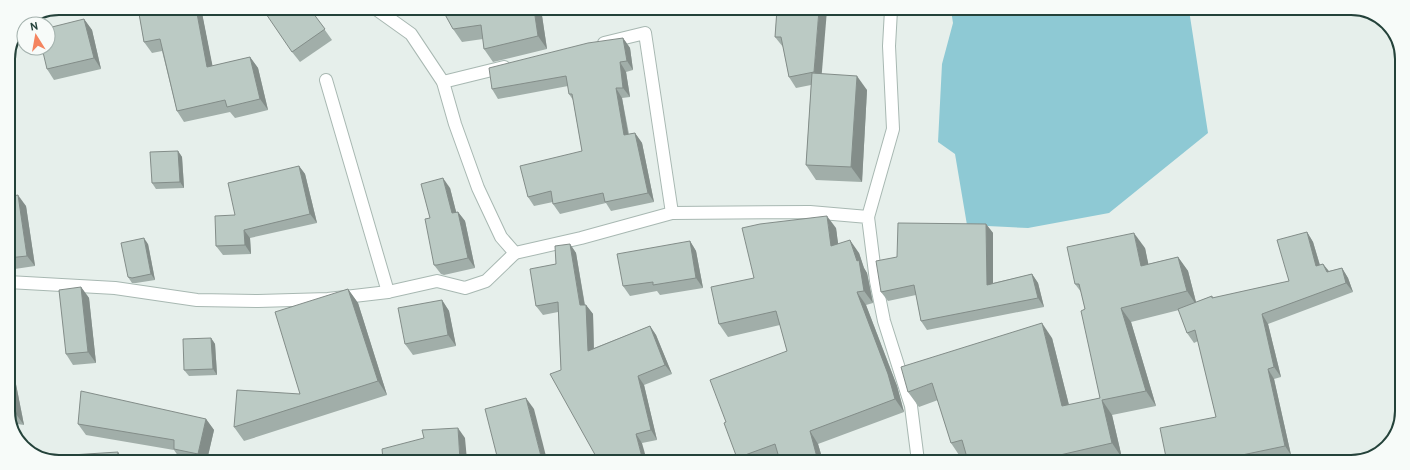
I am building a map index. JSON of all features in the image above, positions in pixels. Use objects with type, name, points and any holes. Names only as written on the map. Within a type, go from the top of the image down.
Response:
[{"type":"street","points":[[384,15],[411,34],[443,82],[455,124],[478,188],[501,237],[515,253]]},
{"type":"street","points":[[891,15],[889,46],[893,128],[868,217],[876,281],[884,321],[911,406],[917,455]]},
{"type":"street","points":[[591,46],[645,32],[672,212]]},
{"type":"street","points":[[443,82],[513,65]]},
{"type":"street","points":[[326,80],[388,292]]},
{"type":"street","points":[[15,282],[115,288],[197,300],[258,301],[328,299],[388,292],[438,281],[465,288],[486,281],[515,253],[581,238],[672,212],[810,212],[868,217]]},
{"type":"water","points":[[952,15],[1190,15],[1208,133],[1109,213],[1028,228],[967,225],[955,154],[938,142],[942,64],[953,23]]},
{"type":"building","points":[[139,15],[197,15],[207,67],[250,57],[260,99],[227,107],[225,100],[177,111],[160,39],[144,42]]},
{"type":"building","points":[[267,15],[314,15],[325,29],[292,52]]},
{"type":"building","points":[[445,15],[535,15],[538,36],[484,49],[481,25],[453,29]]},
{"type":"building","points":[[777,15],[819,15],[814,72],[789,77],[781,37],[775,37]]},
{"type":"building","points":[[84,19],[94,58],[47,69],[44,56],[56,56],[56,26]]},
{"type":"building","points":[[623,38],[627,61],[620,62],[623,88],[616,88],[624,135],[635,133],[648,193],[605,202],[603,193],[553,204],[551,191],[528,197],[520,166],[582,151],[572,94],[569,94],[566,76],[492,89],[489,68],[588,43]]},
{"type":"building","points":[[812,73],[857,76],[851,167],[806,165]]},
{"type":"building","points":[[178,151],[180,182],[152,183],[150,152]]},
{"type":"building","points":[[299,166],[310,214],[244,230],[245,245],[216,246],[215,216],[235,215],[228,183]]},
{"type":"building","points":[[443,178],[452,213],[458,212],[468,258],[434,265],[425,219],[430,218],[421,184]]},
{"type":"building","points":[[18,195],[27,256],[15,257],[15,196]]},
{"type":"building","points":[[827,216],[831,246],[850,240],[857,261],[859,260],[864,291],[857,292],[888,374],[895,399],[810,431],[816,455],[778,455],[775,444],[745,455],[736,455],[724,423],[726,422],[710,380],[787,351],[776,311],[719,324],[711,287],[754,278],[742,228],[760,224]]},
{"type":"building","points":[[898,223],[986,224],[987,285],[1032,274],[1038,298],[921,321],[914,285],[881,292],[876,261],[897,257]]},
{"type":"building","points":[[1307,232],[1316,266],[1323,264],[1327,272],[1342,268],[1346,283],[1262,314],[1274,367],[1268,369],[1285,446],[1242,455],[1166,455],[1160,428],[1216,417],[1195,330],[1187,333],[1178,309],[1212,296],[1212,298],[1289,281],[1277,240]]},
{"type":"building","points":[[1134,233],[1141,266],[1178,257],[1187,291],[1121,308],[1146,391],[1102,400],[1112,443],[1060,455],[966,455],[962,440],[951,443],[932,383],[908,392],[901,367],[1042,323],[1062,406],[1100,398],[1081,311],[1085,309],[1079,284],[1075,284],[1067,247]]},
{"type":"building","points":[[144,238],[151,274],[132,278],[128,277],[121,243]]},
{"type":"building","points":[[690,241],[696,278],[653,285],[653,282],[623,286],[617,254]]},
{"type":"building","points":[[570,244],[580,305],[586,305],[588,351],[650,326],[665,365],[638,376],[651,430],[636,434],[641,455],[595,455],[550,374],[561,370],[558,302],[536,306],[530,269],[556,264],[555,246]]},
{"type":"building","points":[[81,287],[88,352],[66,354],[59,290]]},
{"type":"building","points":[[348,289],[378,381],[234,427],[237,390],[300,394],[275,312]]},
{"type":"building","points":[[442,300],[448,335],[405,344],[398,308]]},
{"type":"building","points":[[211,338],[213,369],[184,370],[183,339]]},
{"type":"building","points":[[81,391],[206,419],[198,454],[174,449],[174,440],[78,424]]},
{"type":"building","points":[[526,398],[541,455],[497,455],[485,409]]},
{"type":"building","points":[[458,428],[460,455],[383,455],[382,449],[424,438],[422,430]]},
{"type":"building","points":[[118,452],[118,455],[71,455]]}]
